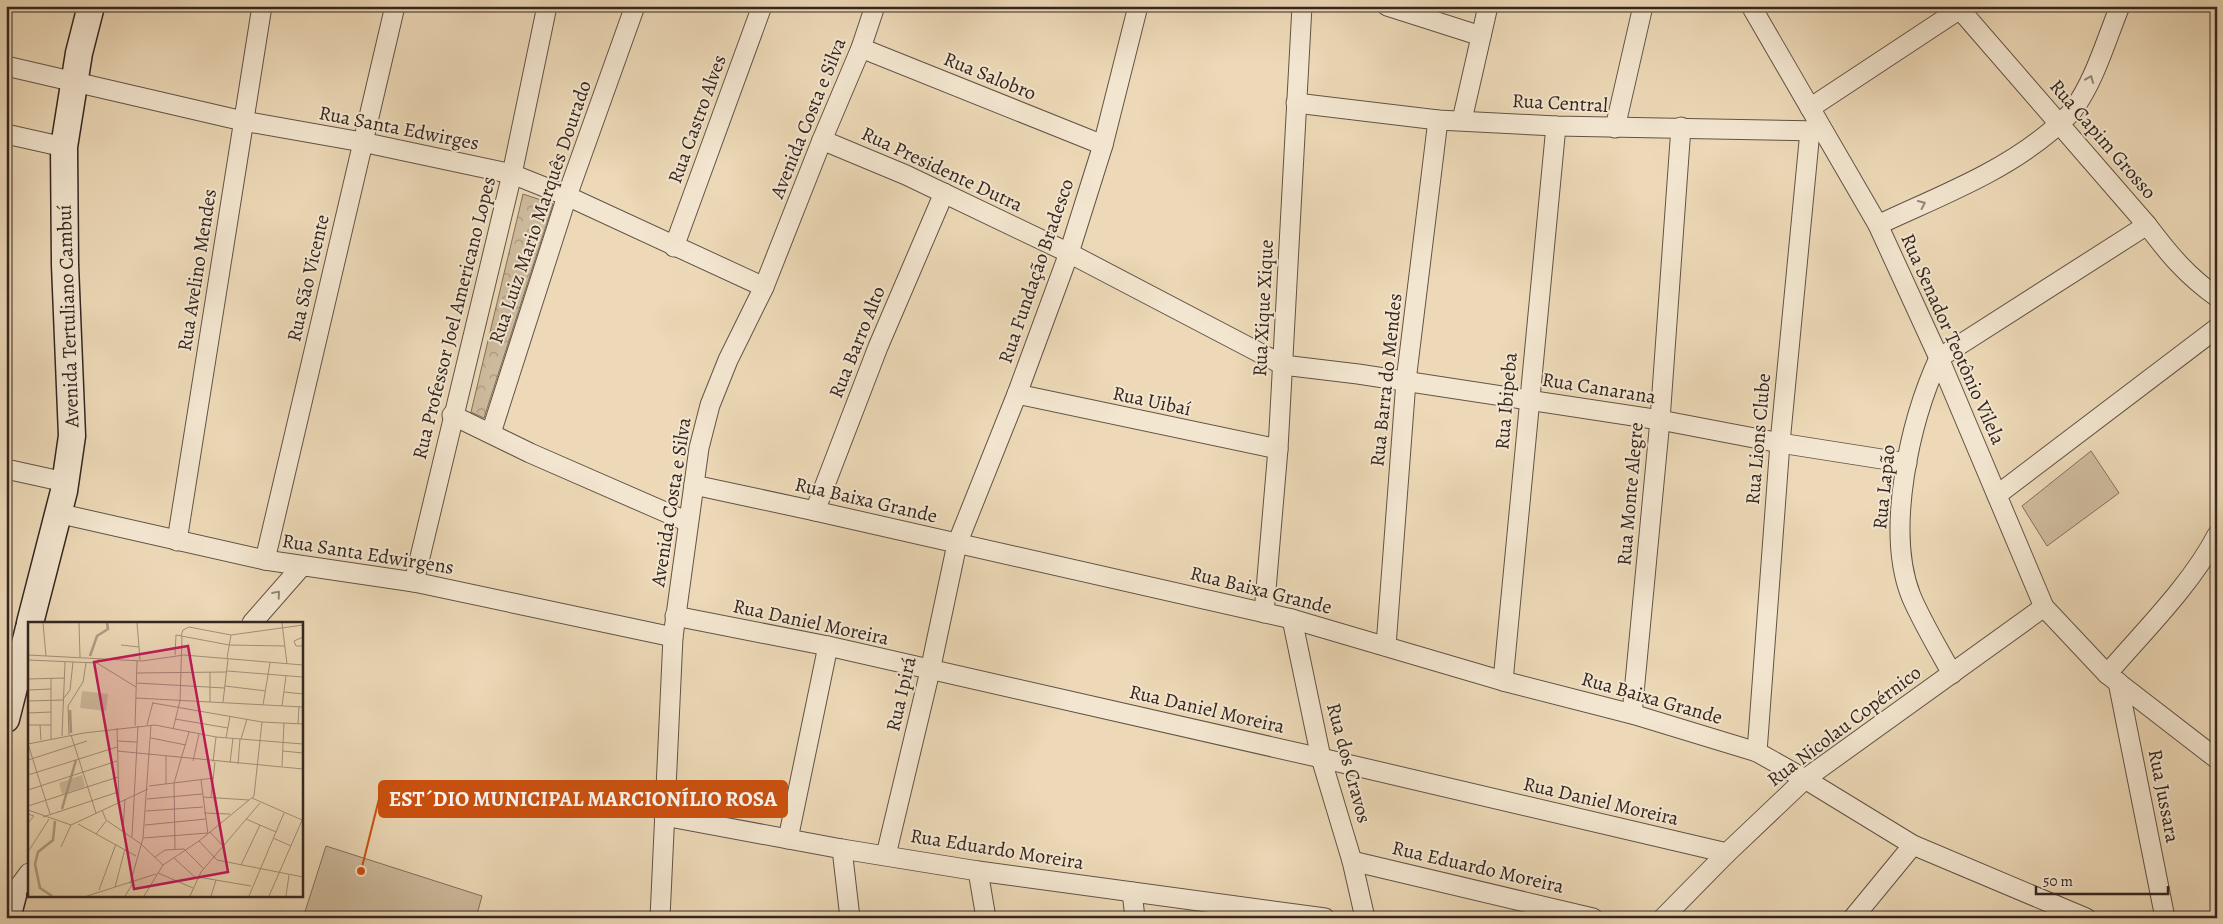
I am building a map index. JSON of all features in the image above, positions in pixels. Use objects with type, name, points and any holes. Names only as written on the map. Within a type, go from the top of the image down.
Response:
[{"type":"main road","name":"Avenida Tertuliano Cambuí","points":[[30,622],[65,482],[72,436],[65,265],[64,147],[74,81],[91,6]]},
{"type":"main road","points":[[6,719],[28,632]]},
{"type":"street","name":"Rua Avelino Mendes","points":[[177,541],[262,6]]},
{"type":"street","name":"Rua São Vicente","points":[[265,560],[395,6]]},
{"type":"street","name":"Rua Professor Joel Americano Lopes","points":[[414,582],[452,415],[512,174],[547,6]]},
{"type":"street","name":"Rua Luiz Mario Marquês Dourado","points":[[491,433],[567,196],[634,6]]},
{"type":"street","name":"Rua Castro Alves","points":[[674,247],[762,6]]},
{"type":"street","name":"Avenida Costa e Silva","points":[[660,918],[673,637],[699,448],[710,406],[728,360],[764,287],[822,140],[861,48],[875,6]]},
{"type":"street","name":"Rua Fundação Bradesco","points":[[957,544],[1069,253],[1103,146],[1138,6]]},
{"type":"street","name":"Rua Xique Xique","points":[[1264,612],[1278,449],[1302,6]]},
{"type":"street","points":[[1387,6],[1481,36]]},
{"type":"street","points":[[1462,120],[1488,6]]},
{"type":"street","points":[[1615,128],[1643,6]]},
{"type":"street","name":"Rua Senador Teotônio Vilela","points":[[1751,6],[1810,108],[1817,131],[1878,225],[1939,358],[2044,606],[2113,678],[2217,759]]},
{"type":"street","points":[[1878,225],[1969,183],[2009,161],[2034,145],[2060,123],[2072,111],[2087,86],[2120,6]]},
{"type":"street","points":[[1810,108],[1958,8]]},
{"type":"street","name":"Rua Capim Grosso","points":[[1958,8],[2147,224],[2175,262],[2198,284],[2217,298]]},
{"type":"street","name":"Rua Salobro","points":[[861,48],[1103,146]]},
{"type":"street","name":"Rua Santa Edwirges","points":[[6,66],[243,121],[362,142],[512,174],[567,196],[764,287]]},
{"type":"street","name":"Rua Central","points":[[1296,103],[1438,120],[1615,128],[1681,127],[1817,131]]},
{"type":"street","name":"Rua Barra do Mendes","points":[[1386,646],[1406,381],[1438,120]]},
{"type":"street","name":"Rua Ibipeba","points":[[1503,681],[1556,126]]},
{"type":"street","name":"Rua Monte Alegre","points":[[1632,714],[1660,420],[1681,127]]},
{"type":"street","name":"Rua Lions Clube","points":[[1757,752],[1780,443],[1817,131]]},
{"type":"street","points":[[6,134],[64,147]]},
{"type":"street","name":"Rua Presidente Dutra","points":[[822,140],[944,193],[1069,253],[1283,365]]},
{"type":"street","name":"Rua Barro Alto","points":[[815,510],[878,347],[944,193]]},
{"type":"street","points":[[1939,358],[2147,224]]},
{"type":"street","points":[[1997,495],[2217,328]]},
{"type":"street","name":"Rua Lapão","points":[[1939,358],[1927,384],[1917,415],[1907,463],[1900,522],[1903,563],[1911,595],[1952,674]]},
{"type":"street","name":"Rua Canarana","points":[[1283,365],[1406,381],[1660,420],[1780,443],[1907,463]]},
{"type":"street","name":"Rua Uibaí","points":[[1016,394],[1278,449]]},
{"type":"street","points":[[452,415],[688,522]]},
{"type":"street","points":[[6,469],[65,482]]},
{"type":"street","name":"Rua Baixa Grande","points":[[694,485],[815,510],[957,544],[1292,619],[1503,681],[1632,714],[1757,752],[1913,846],[2086,918]]},
{"type":"street","name":"Rua Santa Edwirgens","points":[[57,513],[265,560],[414,582],[673,637]]},
{"type":"street","points":[[2113,678],[2198,566],[2217,535]]},
{"type":"street","name":"Rua Ipirá","points":[[886,855],[930,671],[957,544]]},
{"type":"street","points":[[253,622],[302,566]]},
{"type":"street","name":"Rua Nicolau Copérnico","points":[[1663,918],[1726,853],[1804,779],[2044,606]]},
{"type":"street","name":"Rua Daniel Moreira","points":[[675,616],[828,646],[930,671],[1321,758],[1726,853]]},
{"type":"street","name":"Rua dos Cravos","points":[[1292,619],[1321,758],[1352,861],[1365,918]]},
{"type":"street","points":[[788,839],[828,646]]},
{"type":"street","name":"Rua Jussara","points":[[2113,678],[2165,917]]},
{"type":"street","name":"Rua Eduardo Moreira","points":[[664,816],[842,849],[978,871],[1274,914],[1325,918]]},
{"type":"street","points":[[1853,918],[1913,846]]},
{"type":"street","points":[[842,849],[850,918]]},
{"type":"street","name":"Rua Eduardo Moreira","points":[[1352,861],[1593,918]]},
{"type":"street","points":[[978,871],[986,918]]},
{"type":"street","points":[[9,902],[28,874]]},
{"type":"street","points":[[1132,892],[1135,918]]},
{"type":"green space","points":[[523,194],[553,204],[484,418],[471,412]]},
{"type":"green space","points":[[2091,451],[2119,493],[2047,546],[2022,506]]},
{"type":"green space","points":[[326,846],[482,896],[476,918],[303,918]]},
{"type":"place","name":"EST´DIO MUNICIPAL MARCIONÍLIO ROSA","points":[[361,871]]}]
